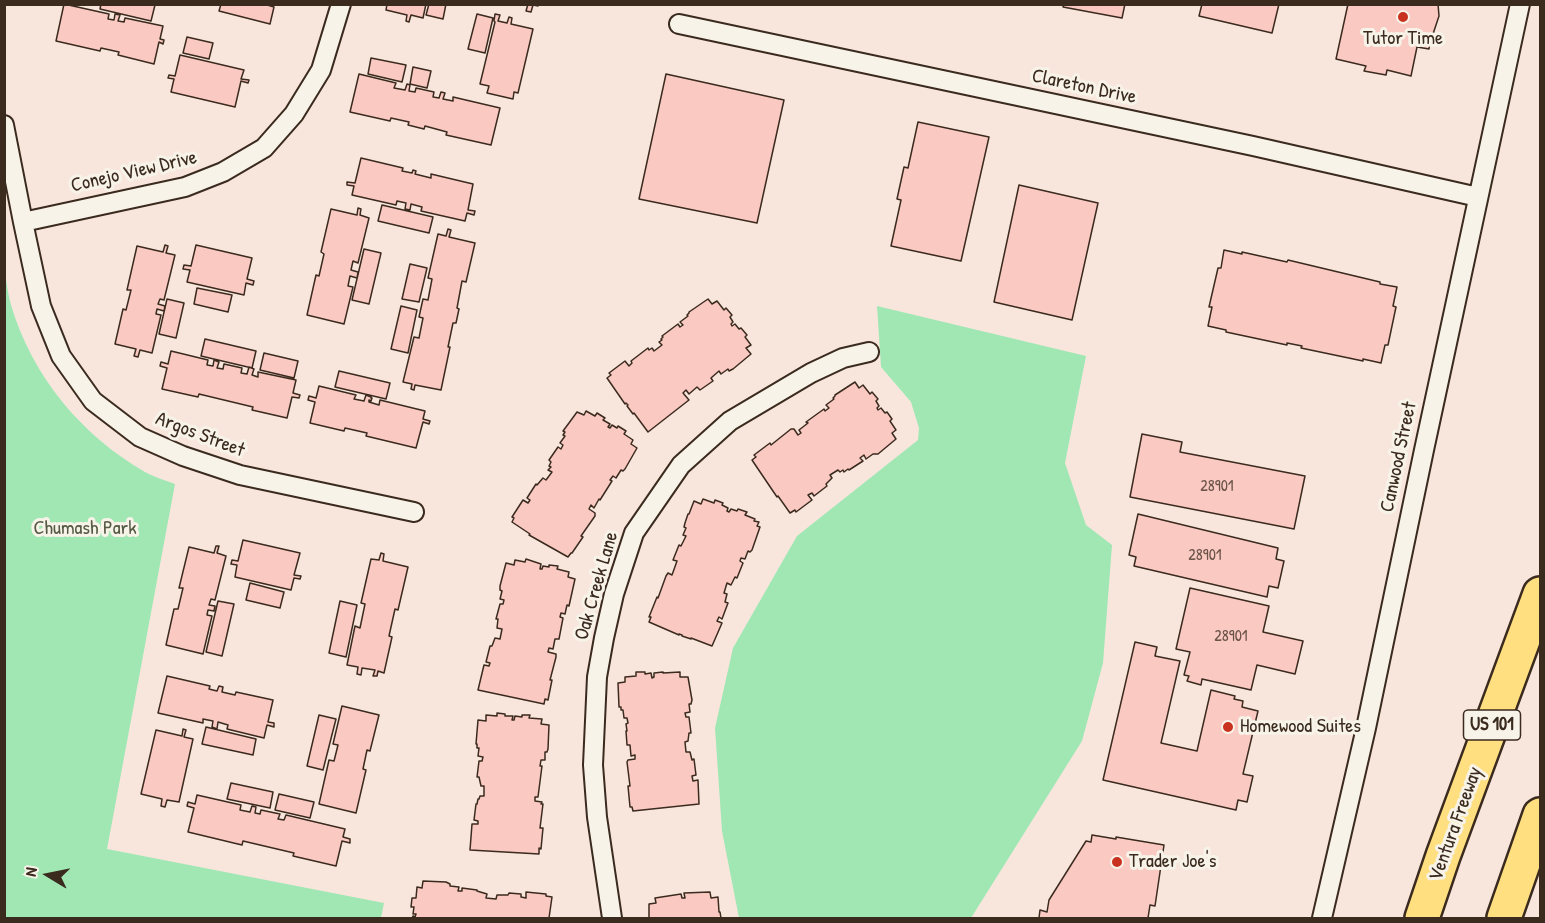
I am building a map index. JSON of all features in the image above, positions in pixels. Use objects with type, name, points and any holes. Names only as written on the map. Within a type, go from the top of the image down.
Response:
[{"type":"highway","name":"Ventura Freeway","points":[[1422,918],[1540,594]]},
{"type":"highway","points":[[1504,918],[1540,815]]},
{"type":"highway","points":[[1408,918],[1443,856]]},
{"type":"street","name":"Conejo View Drive","points":[[23,222],[186,187],[224,172],[264,148],[294,114],[321,70],[340,4]]},
{"type":"street","name":"Canwood Street","points":[[1322,918],[1366,728],[1520,4]]},
{"type":"street","name":"Clareton Drive","points":[[679,24],[1253,146],[1478,197]]},
{"type":"street","name":"Argos Street","points":[[4,125],[41,306],[61,356],[93,401],[140,436],[183,456],[240,475],[414,512]]},
{"type":"street","name":"Oak Creek Lane","points":[[612,918],[597,817],[593,765],[597,677],[614,594],[634,533],[681,465],[730,421],[811,373],[843,358],[869,352]]},
{"type":"green space","name":"Chumash Park","points":[[5,273],[10,301],[20,331],[32,356],[62,401],[80,422],[122,457],[148,474],[175,484],[107,849],[384,903],[381,918],[5,918]]},
{"type":"green space","points":[[877,306],[1086,356],[1065,463],[1086,525],[1112,545],[1103,663],[1082,741],[971,918],[739,918],[722,831],[715,728],[733,648],[797,536],[918,440],[919,428],[911,402],[881,367]]},
{"type":"building","points":[[64,4],[109,14],[108,19],[114,20],[115,14],[120,15],[118,21],[124,22],[125,18],[163,26],[160,39],[164,40],[163,44],[159,42],[154,64],[118,55],[119,52],[101,48],[100,51],[56,41]]},
{"type":"building","points":[[101,4],[155,5],[151,21],[100,9]]},
{"type":"building","points":[[221,4],[264,4],[274,7],[270,24],[219,11]]},
{"type":"building","points":[[387,4],[426,4],[423,18],[411,15],[409,22],[406,21],[407,15],[386,10]]},
{"type":"building","points":[[429,4],[446,4],[443,19],[426,15]]},
{"type":"building","points":[[528,4],[538,4],[538,6],[533,5],[531,12],[526,11]]},
{"type":"building","points":[[1064,4],[1125,4],[1122,18],[1063,7]]},
{"type":"building","points":[[1202,4],[1279,4],[1272,33],[1199,16]]},
{"type":"building","points":[[1348,4],[1438,4],[1439,16],[1429,49],[1417,47],[1411,76],[1387,70],[1386,75],[1364,71],[1366,66],[1336,59]]},
{"type":"building","points":[[477,14],[493,18],[485,53],[468,49]]},
{"type":"building","points":[[495,14],[500,15],[498,21],[507,23],[509,17],[512,18],[511,24],[533,29],[518,93],[514,92],[513,99],[487,93],[489,86],[480,84]]},
{"type":"building","points":[[187,37],[213,43],[209,59],[183,53]]},
{"type":"building","points":[[180,55],[244,70],[241,79],[249,80],[248,83],[241,81],[235,107],[171,92],[174,79],[168,78],[169,75],[175,76]]},
{"type":"building","points":[[371,58],[406,65],[402,82],[368,74]]},
{"type":"building","points":[[413,67],[431,71],[427,88],[410,84]]},
{"type":"building","points":[[359,74],[396,83],[394,88],[405,90],[407,84],[410,85],[409,91],[415,92],[416,88],[434,92],[433,97],[439,98],[441,92],[445,93],[443,99],[453,101],[453,97],[500,108],[491,145],[446,135],[447,132],[425,126],[424,129],[408,125],[409,122],[391,118],[390,121],[350,112]]},
{"type":"building","points":[[666,74],[784,100],[757,223],[639,199]]},
{"type":"building","points":[[918,122],[989,137],[961,261],[891,246],[901,200],[897,199],[904,167],[908,168]]},
{"type":"building","points":[[361,158],[403,168],[402,171],[412,173],[413,170],[416,171],[415,174],[431,178],[431,174],[473,184],[468,210],[475,211],[474,215],[467,213],[465,221],[421,211],[422,207],[411,204],[410,210],[405,209],[406,203],[397,201],[396,205],[352,195],[354,186],[347,185],[347,182],[355,183]]},
{"type":"building","points":[[1019,185],[1098,203],[1072,320],[994,302]]},
{"type":"building","points":[[382,205],[433,217],[429,233],[378,221]]},
{"type":"building","points":[[358,208],[361,209],[360,215],[369,218],[358,263],[353,261],[351,270],[358,272],[357,278],[350,276],[348,286],[353,287],[344,324],[307,315],[316,275],[319,276],[324,254],[321,252],[331,209],[357,215]]},
{"type":"building","points":[[448,229],[451,230],[449,237],[475,243],[466,282],[462,281],[457,308],[459,309],[456,323],[453,323],[441,390],[415,385],[414,390],[411,389],[412,384],[403,382],[414,337],[419,338],[423,318],[419,317],[423,299],[428,300],[432,279],[428,278],[438,234],[446,236]]},
{"type":"building","points":[[165,245],[168,246],[166,253],[175,255],[164,300],[160,299],[158,304],[165,306],[164,311],[157,309],[156,314],[161,315],[152,353],[140,350],[138,357],[134,356],[136,349],[115,344],[123,309],[126,310],[131,290],[127,290],[137,246],[163,252]]},
{"type":"building","points":[[196,245],[252,258],[247,279],[254,281],[253,285],[246,283],[244,295],[187,282],[190,270],[183,269],[184,265],[191,266]]},
{"type":"building","points":[[364,249],[381,253],[369,304],[352,300]]},
{"type":"building","points":[[1224,250],[1287,262],[1288,260],[1397,287],[1393,306],[1396,307],[1388,345],[1385,345],[1381,363],[1226,332],[1226,330],[1208,326],[1212,307],[1209,307]]},
{"type":"building","points":[[410,264],[427,268],[419,302],[402,299]]},
{"type":"building","points":[[197,288],[232,295],[228,312],[194,304]]},
{"type":"building","points":[[167,299],[184,303],[176,338],[159,334]]},
{"type":"building","points":[[708,299],[712,304],[717,301],[724,310],[726,308],[732,315],[731,324],[741,328],[747,335],[745,337],[751,345],[746,348],[751,354],[733,369],[729,371],[728,369],[721,374],[719,371],[711,378],[713,381],[700,390],[697,387],[689,394],[686,390],[683,393],[689,400],[648,432],[607,378],[611,375],[609,373],[625,361],[629,366],[631,361],[648,348],[654,351],[662,345],[659,342],[662,336],[678,324],[680,327],[683,325],[680,322],[688,316],[689,312]]},
{"type":"building","points":[[401,306],[417,310],[408,353],[391,349]]},
{"type":"building","points":[[205,339],[256,351],[252,368],[201,356]]},
{"type":"building","points":[[171,351],[208,360],[207,365],[213,366],[214,360],[219,362],[217,368],[223,369],[224,364],[242,368],[241,373],[247,374],[249,367],[254,369],[252,375],[258,377],[258,372],[296,380],[293,393],[300,395],[299,398],[292,397],[287,418],[199,394],[198,397],[162,389],[167,368],[160,366],[161,362],[168,364]]},
{"type":"building","points":[[264,353],[298,361],[294,378],[260,370]]},
{"type":"building","points":[[339,371],[390,383],[386,399],[335,387]]},
{"type":"building","points":[[855,382],[859,388],[863,385],[870,394],[872,392],[878,399],[877,408],[887,412],[892,419],[890,421],[896,430],[892,433],[896,439],[878,454],[873,454],[866,459],[864,455],[860,458],[863,461],[849,470],[840,472],[838,470],[830,475],[832,478],[826,484],[827,486],[814,496],[812,493],[808,495],[812,500],[796,512],[795,510],[790,513],[752,460],[756,457],[754,455],[791,429],[794,429],[798,435],[801,433],[799,430],[808,423],[806,422],[829,408],[826,405],[834,399],[835,395]]},
{"type":"building","points":[[319,386],[356,395],[354,399],[364,401],[366,395],[372,398],[369,402],[379,405],[380,400],[425,411],[423,419],[430,421],[429,424],[423,422],[416,448],[366,436],[367,433],[345,428],[344,431],[310,423],[315,402],[308,400],[309,396],[316,398]]},
{"type":"building","points":[[586,411],[595,416],[597,413],[605,418],[603,420],[610,424],[608,427],[610,428],[612,425],[617,428],[618,426],[626,431],[624,434],[633,440],[631,444],[637,448],[625,469],[621,470],[616,478],[613,476],[610,480],[612,481],[594,508],[591,505],[589,509],[595,513],[595,516],[568,557],[529,535],[512,522],[514,518],[512,517],[523,500],[528,503],[530,500],[527,498],[536,484],[543,478],[546,480],[552,472],[548,470],[551,467],[549,460],[558,447],[561,449],[563,445],[560,443],[565,436],[563,431],[577,412],[584,415]]},
{"type":"building","points":[[1142,434],[1182,442],[1180,452],[1305,476],[1294,529],[1130,497]]},
{"type":"building","points":[[703,499],[723,503],[722,505],[728,508],[729,512],[731,509],[737,511],[738,509],[747,512],[745,515],[759,522],[757,526],[760,527],[752,550],[748,551],[745,559],[741,558],[740,561],[743,563],[737,578],[735,577],[731,585],[727,583],[724,593],[727,594],[725,602],[728,603],[722,619],[719,617],[717,621],[722,623],[712,646],[649,622],[666,576],[668,573],[672,575],[677,561],[673,560],[679,545],[681,546],[686,536],[683,535],[688,514],[694,501],[701,504]]},
{"type":"building","points":[[1138,514],[1278,548],[1276,559],[1284,561],[1278,588],[1269,586],[1267,597],[1134,566],[1136,557],[1129,555]]},
{"type":"building","points":[[243,540],[300,553],[294,575],[301,576],[300,579],[294,578],[291,590],[235,577],[237,565],[231,564],[232,560],[238,561]]},
{"type":"building","points":[[216,546],[219,546],[217,553],[226,556],[215,600],[211,599],[209,605],[215,606],[214,611],[208,610],[207,615],[212,616],[203,654],[166,645],[174,609],[178,609],[183,588],[179,588],[189,547],[214,553]]},
{"type":"building","points":[[381,553],[384,554],[383,561],[408,567],[398,610],[395,609],[384,673],[378,671],[377,676],[373,676],[375,670],[362,668],[361,675],[357,674],[358,667],[347,665],[355,626],[360,628],[365,604],[361,603],[371,559],[379,560]]},
{"type":"building","points":[[526,559],[541,564],[540,569],[543,566],[549,567],[549,565],[558,566],[557,569],[569,572],[568,577],[575,579],[569,606],[567,605],[565,614],[561,613],[560,617],[563,618],[559,639],[555,639],[553,649],[549,648],[548,652],[556,654],[556,657],[548,700],[545,699],[544,704],[478,690],[484,665],[489,666],[490,663],[486,662],[490,646],[495,638],[500,639],[502,629],[497,628],[498,619],[496,619],[500,604],[503,604],[504,600],[500,599],[502,591],[500,586],[506,563],[514,565],[515,560],[525,562]]},
{"type":"building","points":[[250,583],[284,592],[280,608],[246,600]]},
{"type":"building","name":"Homewood Suites","points":[[1190,588],[1269,606],[1263,632],[1303,641],[1295,674],[1257,665],[1251,690],[1202,679],[1201,685],[1187,681],[1189,676],[1184,675],[1190,652],[1176,649]]},
{"type":"building","points":[[218,601],[234,604],[222,656],[206,652]]},
{"type":"building","points":[[340,601],[357,605],[346,657],[329,653]]},
{"type":"building","name":"Homewood Suites","points":[[1135,642],[1157,647],[1155,656],[1180,661],[1161,743],[1197,751],[1211,690],[1235,696],[1234,699],[1243,701],[1242,707],[1258,711],[1243,774],[1253,776],[1247,802],[1238,800],[1236,810],[1103,780]]},
{"type":"building","points":[[636,672],[651,673],[652,678],[654,673],[663,672],[680,672],[680,677],[688,677],[692,700],[689,704],[690,712],[685,713],[686,717],[689,717],[691,733],[689,733],[688,741],[685,742],[686,752],[690,752],[692,760],[694,759],[696,775],[692,776],[693,781],[698,780],[699,804],[633,811],[630,807],[627,762],[635,759],[635,755],[631,756],[630,745],[627,745],[626,724],[628,723],[627,718],[624,718],[623,710],[619,707],[618,683],[625,682],[625,677],[636,676]]},
{"type":"building","points":[[167,676],[210,686],[209,689],[217,691],[219,686],[223,687],[222,692],[235,695],[236,692],[273,700],[268,722],[274,723],[274,727],[267,725],[264,738],[227,729],[228,725],[218,722],[217,729],[212,727],[213,721],[203,719],[203,723],[158,713]]},
{"type":"building","points":[[342,706],[379,715],[370,751],[367,750],[363,769],[366,770],[356,813],[319,804],[329,760],[334,761],[338,745],[333,744]]},
{"type":"building","points":[[497,713],[513,716],[512,720],[515,716],[530,715],[529,718],[542,719],[541,724],[549,725],[548,749],[545,752],[545,760],[541,760],[538,797],[535,797],[535,801],[543,804],[540,828],[543,828],[539,854],[470,850],[472,824],[478,824],[478,821],[474,820],[476,804],[480,796],[484,796],[484,786],[481,786],[479,777],[477,777],[479,761],[482,761],[483,757],[478,756],[479,748],[476,744],[478,720],[486,721],[486,715],[497,716]]},
{"type":"building","points":[[319,715],[336,719],[323,770],[307,766]]},
{"type":"building","points":[[206,727],[256,739],[253,755],[202,744]]},
{"type":"building","points":[[183,729],[186,730],[184,737],[193,739],[179,802],[167,800],[165,807],[161,806],[162,799],[141,794],[156,730],[182,736]]},
{"type":"building","points":[[231,783],[273,792],[270,808],[227,799]]},
{"type":"building","points":[[279,794],[314,802],[310,818],[275,810]]},
{"type":"building","points":[[197,795],[241,805],[240,810],[250,812],[252,806],[256,807],[255,813],[260,814],[261,810],[280,814],[278,819],[284,820],[286,815],[345,829],[343,837],[350,839],[350,843],[342,841],[336,866],[243,841],[242,845],[188,832],[194,808],[187,806],[188,802],[195,804]]},
{"type":"building","name":"Trader Joe's","points":[[1092,835],[1164,845],[1155,906],[1150,905],[1148,918],[1039,918],[1040,910],[1047,912],[1049,900],[1086,841],[1091,842]]},
{"type":"building","points":[[423,881],[446,882],[450,886],[459,887],[458,891],[462,891],[462,888],[477,890],[487,894],[486,898],[496,899],[497,895],[508,895],[509,893],[521,894],[521,897],[526,898],[526,892],[546,894],[552,897],[549,918],[412,918],[416,914],[413,914],[414,907],[411,907],[412,898],[416,898],[417,887],[422,888]]},
{"type":"building","points":[[710,892],[711,898],[718,897],[721,918],[649,918],[649,904],[656,903],[655,898],[681,894],[682,898],[685,898],[684,893]]},
{"type":"place","name":"Tutor Time","points":[[1403,17]]},
{"type":"place","name":"Homewood Suites","points":[[1228,727]]},
{"type":"place","name":"Trader Joe's","points":[[1117,862]]}]
